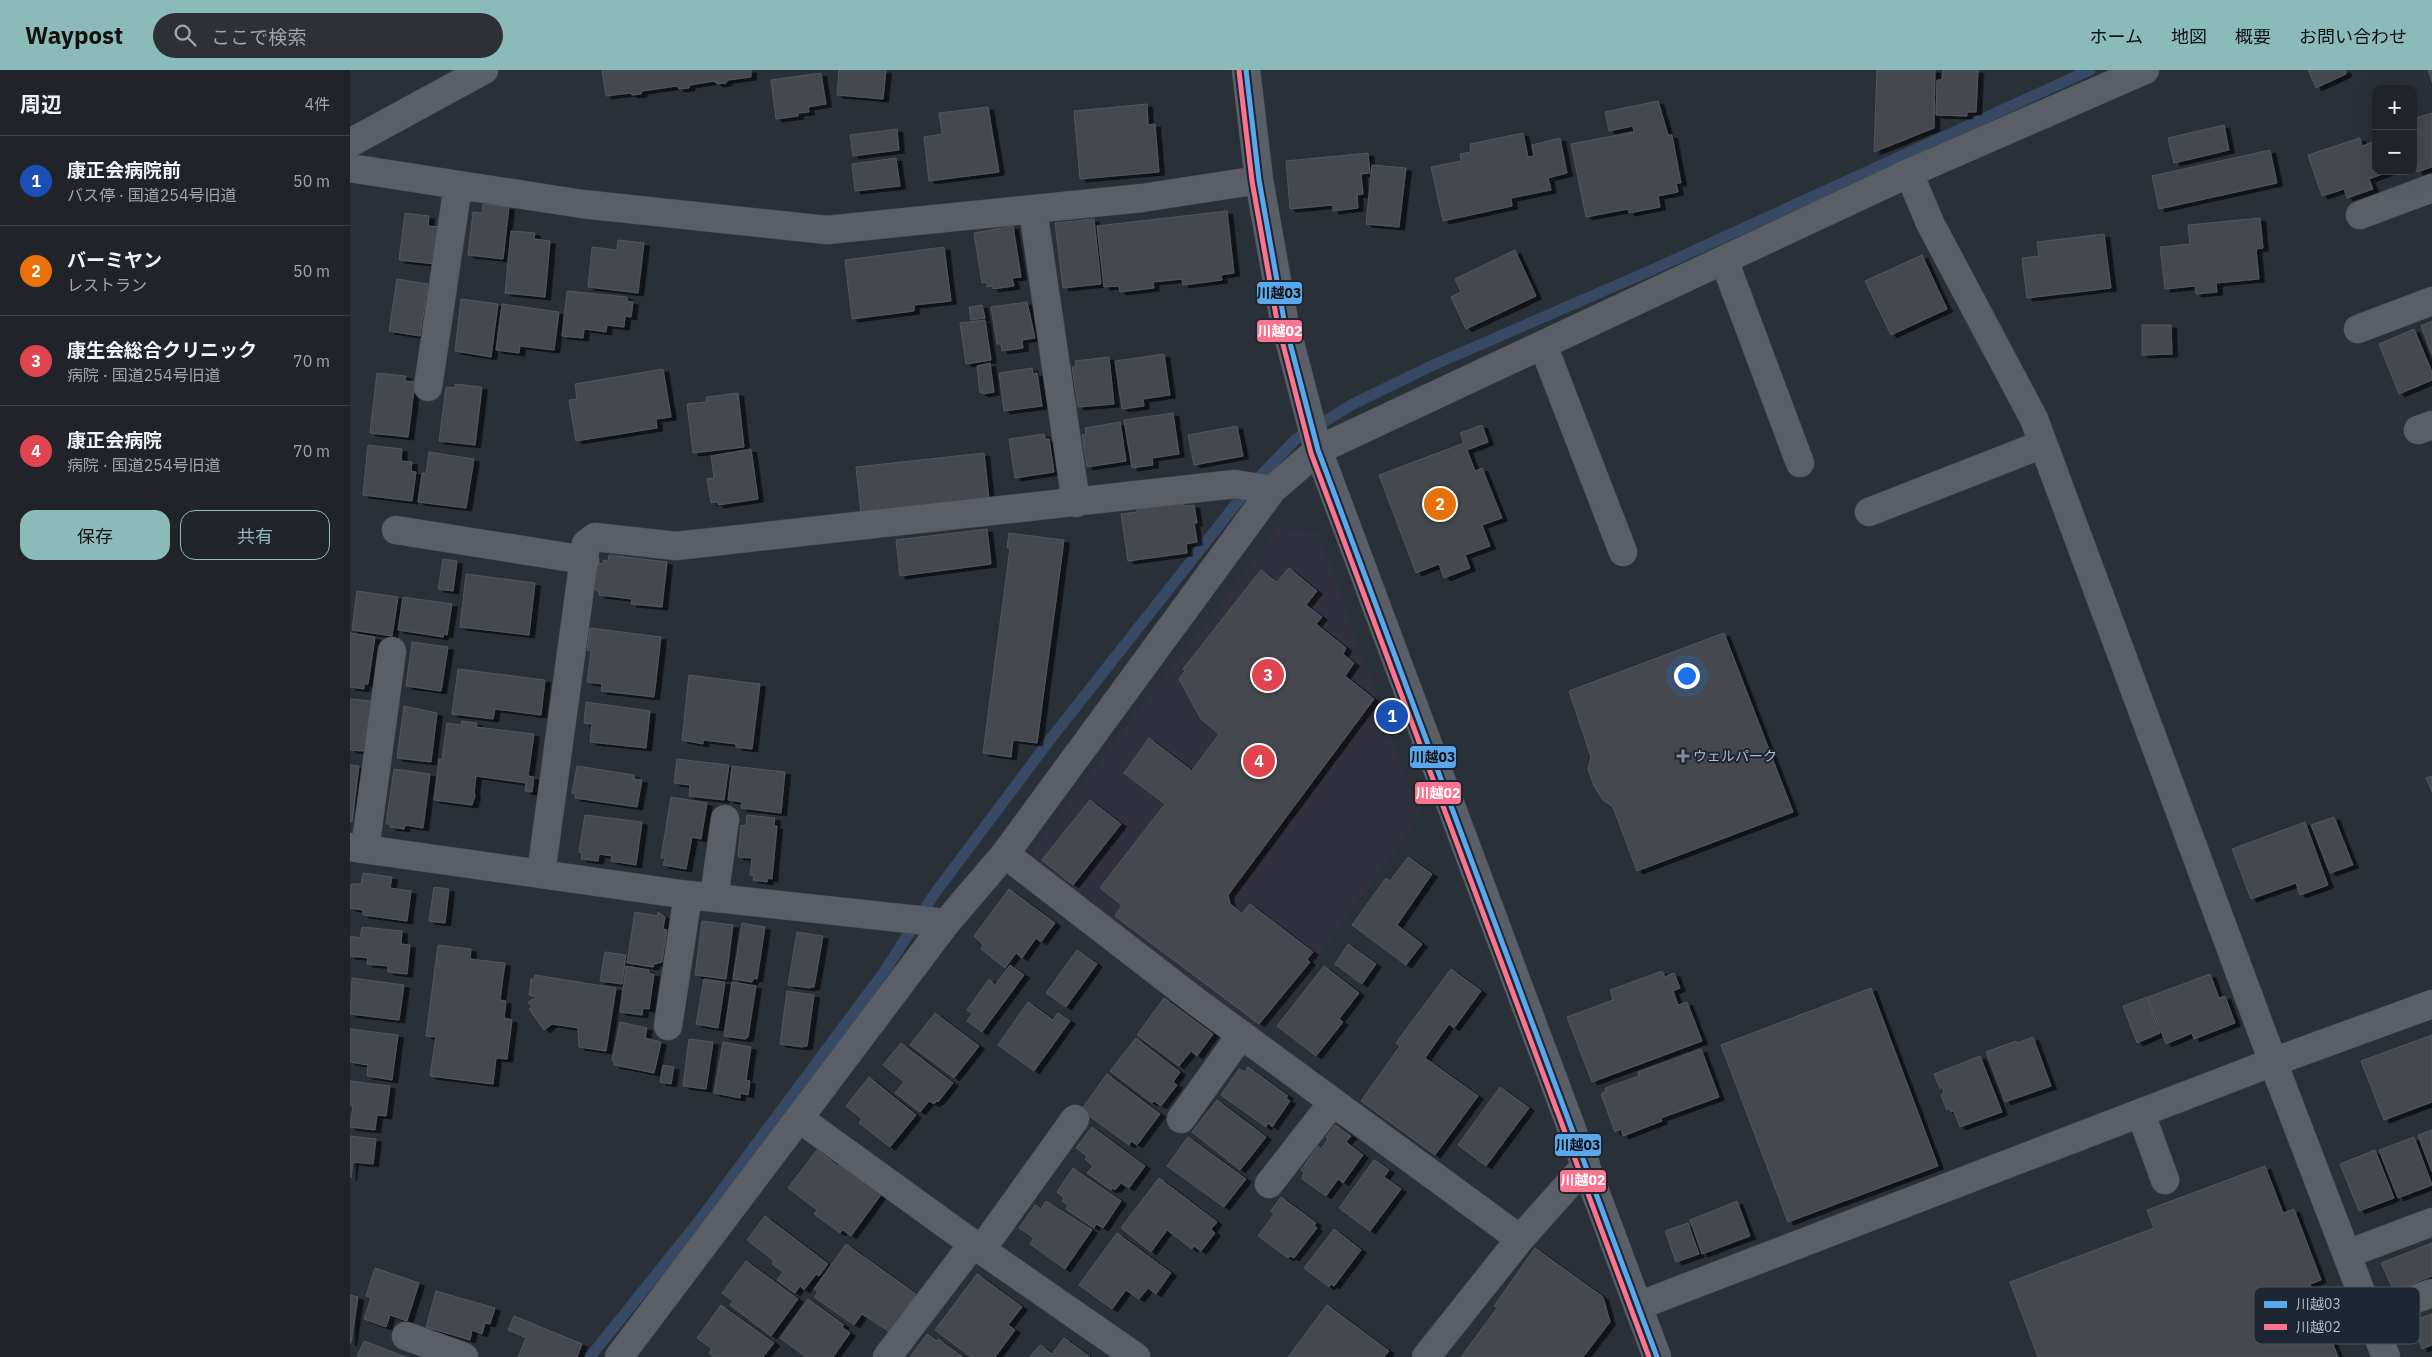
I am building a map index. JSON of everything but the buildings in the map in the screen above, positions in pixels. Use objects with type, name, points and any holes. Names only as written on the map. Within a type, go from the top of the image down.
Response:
[{"type":"street","points":[[350,143],[484,70]]},
{"type":"street","points":[[1246,70],[1260,180],[1284,320],[1318,450],[1657,1357]]},
{"type":"street","points":[[618,1357],[800,1119],[946,923],[1005,854],[1272,490],[1318,450],[1909,173],[2145,70]]},
{"type":"street","points":[[350,168],[582,204],[827,230],[1142,198],[1260,180]]},
{"type":"street","points":[[1909,173],[1930,223],[2034,419],[2273,1062],[2360,1287]]},
{"type":"street","points":[[428,387],[458,185]]},
{"type":"street","points":[[2360,215],[2432,188]]},
{"type":"street","points":[[1033,210],[1076,503]]},
{"type":"street","points":[[1724,260],[1800,464]]},
{"type":"street","points":[[2358,329],[2432,301]]},
{"type":"street","points":[[1543,345],[1623,552]]},
{"type":"street","points":[[1869,512],[2043,444]]},
{"type":"street","points":[[541,874],[586,544],[595,537],[676,546],[1234,484],[1272,490]]},
{"type":"street","points":[[396,530],[585,560]]},
{"type":"street","points":[[392,651],[358,848],[688,895],[946,923]]},
{"type":"street","points":[[714,898],[725,819]]},
{"type":"street","points":[[1005,854],[1241,1035],[1520,1239]]},
{"type":"street","points":[[668,1026],[688,895]]},
{"type":"street","points":[[1638,1306],[2273,1062],[2432,1004]]},
{"type":"street","points":[[1180,1119],[1241,1035]]},
{"type":"street","points":[[1269,1184],[1332,1102]]},
{"type":"street","points":[[2141,1114],[2165,1180]]},
{"type":"street","points":[[800,1119],[977,1247],[1136,1357]]},
{"type":"street","points":[[887,1357],[977,1247],[1075,1119]]},
{"type":"street","points":[[1426,1357],[1520,1239],[1586,1165]]},
{"type":"street","points":[[2347,1254],[2432,1222]]},
{"type":"street","points":[[2420,1298],[2432,1293]]},
{"type":"street","points":[[406,1336],[464,1357]]},
{"type":"street","points":[[2381,1344],[2386,1357]]},
{"type":"shaded area","points":[[1279,527],[1319,534],[1420,816],[1262,1033],[1034,865],[1033,848]]},
{"type":"waterway","points":[[590,1357],[699,1221],[884,972],[935,893],[1049,741],[1247,490],[1296,439],[1353,404],[1431,366],[1654,269],[2090,70]]},
{"type":"transit line","name":"川越03","points":[[1246,70],[1259,180],[1284,320],[1318,450],[1657,1357]]},
{"type":"transit line","name":"川越02","points":[[1239,71],[1252,181],[1277,321],[1311,453],[1649,1357]]},
{"type":"place","name":"バーミヤン","points":[[1440,504]]},
{"type":"place","name":"康生会総合クリニック","points":[[1268,675]]},
{"type":"place","name":"康正会病院前","points":[[1392,716]]},
{"type":"place","name":"ウェルパーク","points":[[1683,756]]},
{"type":"place","name":"康正会病院","points":[[1259,761]]}]
